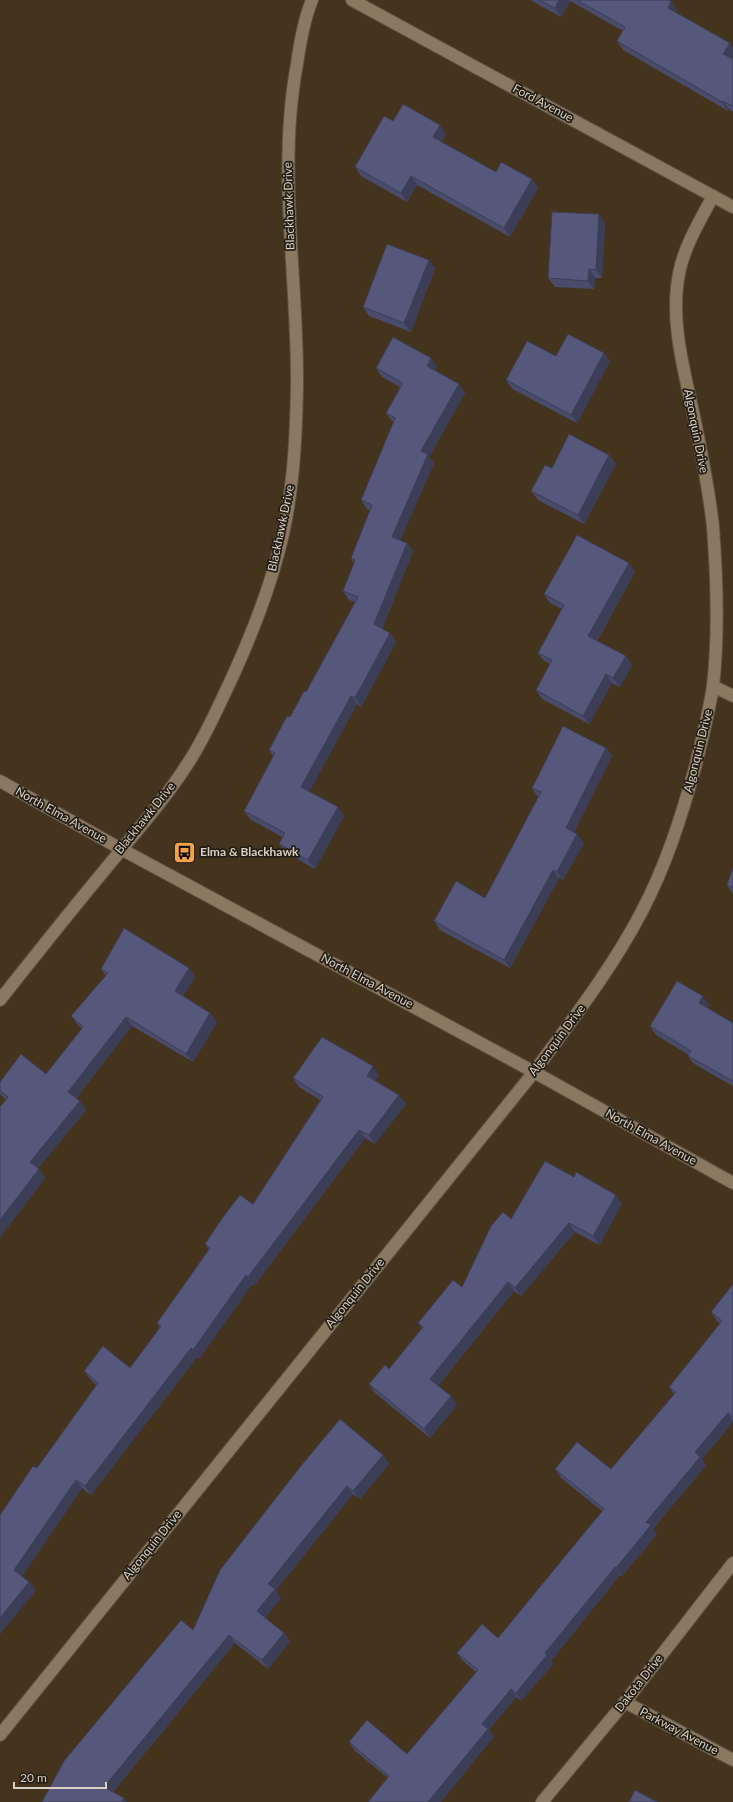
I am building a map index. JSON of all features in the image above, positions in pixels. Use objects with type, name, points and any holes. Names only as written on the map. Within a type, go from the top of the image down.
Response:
[{"type":"street","name":"Blackhawk Drive","points":[[0,1000],[121,849],[156,809],[190,760],[207,731],[246,649],[278,554],[288,512],[293,469],[297,385],[290,250],[288,157],[289,125],[299,48],[312,0]]},
{"type":"street","name":"Ford Avenue","points":[[352,0],[733,207]]},
{"type":"street","name":"Algonquin Drive","points":[[0,1736],[534,1072],[599,984],[631,932],[655,886],[664,864],[689,788],[705,729],[713,686],[716,573],[712,525],[697,430],[679,343],[676,299],[679,276],[685,254],[713,196]]},
{"type":"street","points":[[713,686],[733,696]]},
{"type":"street","name":"North Elma Avenue","points":[[0,781],[121,849],[534,1072],[733,1183]]},
{"type":"street","name":"Dakota Drive","points":[[542,1802],[625,1702],[733,1563]]},
{"type":"street","name":"Parkway Avenue","points":[[625,1702],[733,1760]]},
{"type":"building","points":[[539,0],[559,0],[555,8]]},
{"type":"building","points":[[577,0],[671,1],[668,8],[730,43],[723,54],[733,59],[733,106],[722,102],[617,41],[625,27]]},
{"type":"building","points":[[403,104],[440,125],[433,137],[496,172],[501,162],[532,179],[504,228],[411,176],[401,193],[355,167],[384,116],[393,121]]},
{"type":"building","points":[[552,212],[599,214],[596,270],[589,269],[588,281],[548,278]]},
{"type":"building","points":[[387,244],[429,260],[404,323],[363,307]]},
{"type":"building","points":[[568,334],[604,353],[571,415],[506,380],[527,341],[556,356]]},
{"type":"building","points":[[393,337],[431,358],[427,366],[459,384],[421,451],[428,454],[392,537],[407,543],[374,624],[390,633],[355,698],[351,696],[301,787],[338,807],[308,860],[279,844],[285,833],[244,811],[275,753],[269,750],[287,716],[290,717],[304,691],[306,692],[358,597],[343,591],[355,560],[351,558],[372,505],[361,500],[395,418],[386,413],[403,383],[376,368]]},
{"type":"building","points":[[569,434],[609,455],[578,515],[531,491],[545,465],[552,468]]},
{"type":"building","points":[[577,535],[629,563],[588,636],[626,656],[613,678],[606,674],[583,716],[536,690],[552,660],[538,653],[564,605],[544,594]]},
{"type":"building","points":[[563,726],[606,748],[566,828],[577,834],[557,872],[553,870],[504,960],[434,921],[456,881],[485,898],[541,792],[532,788]]},
{"type":"building","points":[[733,868],[733,888],[727,885]]},
{"type":"building","points":[[124,928],[189,968],[175,991],[210,1013],[186,1054],[126,1017],[68,1092],[80,1101],[30,1162],[39,1169],[0,1220],[0,1107],[8,1097],[0,1091],[0,1082],[21,1054],[46,1074],[83,1027],[71,1016],[108,973],[101,969]]},
{"type":"building","points":[[677,981],[703,996],[699,1003],[733,1023],[733,1081],[688,1056],[691,1051],[650,1026]]},
{"type":"building","points":[[322,1037],[373,1066],[367,1076],[399,1095],[369,1135],[359,1130],[248,1277],[246,1275],[193,1350],[191,1348],[85,1486],[76,1480],[14,1570],[29,1582],[0,1618],[0,1515],[33,1466],[37,1468],[98,1383],[84,1371],[103,1346],[130,1368],[161,1326],[157,1323],[210,1248],[205,1244],[223,1217],[240,1195],[253,1204],[323,1097],[293,1078]]},
{"type":"building","points":[[545,1161],[574,1177],[576,1172],[616,1195],[593,1236],[569,1223],[515,1288],[508,1282],[430,1379],[451,1396],[424,1429],[369,1384],[385,1365],[389,1369],[423,1327],[418,1323],[453,1280],[462,1287],[491,1226],[503,1212],[511,1219]]},
{"type":"building","points":[[733,1284],[733,1417],[728,1413],[695,1452],[700,1457],[646,1522],[651,1525],[545,1653],[547,1655],[516,1693],[511,1689],[482,1724],[488,1729],[428,1802],[368,1802],[389,1776],[349,1742],[367,1720],[407,1754],[478,1670],[457,1653],[482,1624],[498,1638],[604,1509],[555,1469],[577,1442],[611,1469],[676,1392],[669,1387],[722,1321],[711,1312]]},
{"type":"building","points":[[340,1419],[383,1455],[353,1491],[347,1486],[268,1584],[275,1589],[257,1611],[284,1633],[262,1660],[229,1635],[104,1787],[124,1798],[122,1802],[42,1802],[64,1761],[181,1620],[193,1630],[220,1570],[300,1467]]},
{"type":"building","points":[[635,1790],[657,1802],[629,1802]]},
{"type":"place","name":"Elma & Blackhawk","points":[[185,852]]}]
